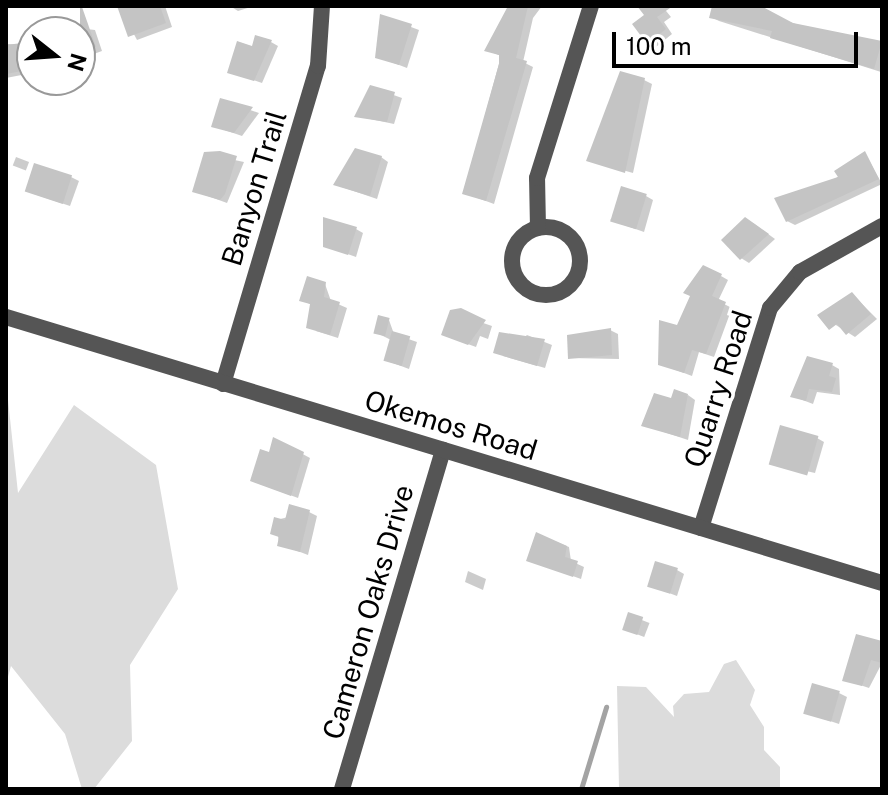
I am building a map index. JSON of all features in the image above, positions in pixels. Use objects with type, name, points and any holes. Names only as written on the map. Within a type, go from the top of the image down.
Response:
[{"type":"street","name":"Banyon Trail","points":[[223,384],[318,66],[322,6]]},
{"type":"street","points":[[538,228],[537,178],[591,6]]},
{"type":"street","name":"Quarry Road","points":[[701,528],[770,308],[800,272],[882,226]]},
{"type":"street","points":[[538,228],[564,232],[579,253],[574,279],[553,294],[528,289],[513,268],[517,243],[538,228]]},
{"type":"street","name":"Okemos Road","points":[[6,317],[882,583]]},
{"type":"street","name":"Cameron Oaks Drive","points":[[342,789],[443,450]]},
{"type":"shaded area","points":[[6,381],[18,493],[74,405],[156,465],[178,589],[130,665],[132,741],[94,789],[82,789],[65,734],[11,666],[6,684]]},
{"type":"shaded area","points":[[736,660],[755,690],[750,705],[764,727],[764,750],[780,767],[780,789],[619,789],[617,686],[646,687],[674,717],[673,706],[684,694],[709,692],[724,664]]},
{"type":"building","points":[[117,6],[160,6],[166,23],[128,37]]},
{"type":"building","points":[[508,6],[528,6],[516,58],[527,61],[486,201],[462,194],[499,64],[499,55],[484,51]]},
{"type":"building","points":[[637,6],[673,6],[657,17],[666,29],[647,44],[632,24],[644,15]]},
{"type":"building","points":[[712,6],[761,6],[793,23],[882,41],[874,69],[770,38],[772,31],[709,18]]},
{"type":"building","points":[[380,14],[412,24],[399,65],[375,58]]},
{"type":"building","points":[[255,35],[272,40],[254,81],[227,73],[237,41],[252,46]]},
{"type":"building","points":[[16,44],[16,72],[6,74],[6,45]]},
{"type":"building","points":[[620,71],[645,78],[625,173],[586,161]]},
{"type":"building","points":[[370,85],[395,92],[387,122],[354,117]]},
{"type":"building","points":[[220,98],[253,107],[234,133],[211,127]]},
{"type":"building","points":[[355,148],[382,156],[370,196],[333,185]]},
{"type":"building","points":[[220,151],[237,156],[225,194],[220,200],[192,192],[204,152]]},
{"type":"building","points":[[865,151],[879,179],[786,222],[774,198],[838,177],[834,171]]},
{"type":"building","points":[[34,163],[72,175],[63,204],[25,192]]},
{"type":"building","points":[[621,186],[647,194],[636,229],[610,221]]},
{"type":"building","points":[[323,217],[357,227],[348,255],[323,247]]},
{"type":"building","points":[[745,217],[769,234],[740,260],[721,240]]},
{"type":"building","points":[[703,265],[722,274],[712,296],[726,302],[706,354],[692,350],[684,373],[658,365],[659,320],[677,325],[690,296],[683,293]]},
{"type":"building","points":[[307,276],[326,282],[324,297],[340,302],[330,335],[306,328],[310,304],[299,301]]},
{"type":"building","points":[[852,292],[871,314],[846,335],[837,324],[829,330],[817,315]]},
{"type":"building","points":[[461,308],[486,320],[468,345],[441,335],[450,310]]},
{"type":"building","points":[[378,315],[390,318],[385,336],[373,333]]},
{"type":"building","points":[[611,328],[612,355],[568,359],[567,335]]},
{"type":"building","points":[[392,331],[410,336],[402,366],[383,361]]},
{"type":"building","points":[[499,332],[545,339],[537,366],[493,353]]},
{"type":"building","points":[[807,356],[833,363],[829,376],[836,378],[832,392],[809,389],[806,401],[790,397]]},
{"type":"building","points":[[674,389],[688,394],[680,437],[641,426],[654,393],[671,398]]},
{"type":"building","points":[[780,425],[818,436],[807,475],[769,464]]},
{"type":"building","points":[[273,437],[304,452],[291,496],[250,481],[260,449],[269,452]]},
{"type":"building","points":[[289,504],[310,510],[300,552],[277,546],[279,537],[270,534],[274,517],[285,520]]},
{"type":"building","points":[[536,532],[567,546],[565,557],[578,561],[573,577],[526,561]]},
{"type":"building","points":[[655,561],[678,568],[670,594],[647,587]]},
{"type":"building","points":[[628,612],[643,617],[637,635],[622,630]]},
{"type":"building","points":[[856,634],[882,641],[882,663],[871,660],[862,686],[842,681]]},
{"type":"building","points":[[812,683],[840,691],[831,722],[803,714]]},
{"type":"waterway","points":[[581,789],[606,707]]}]
